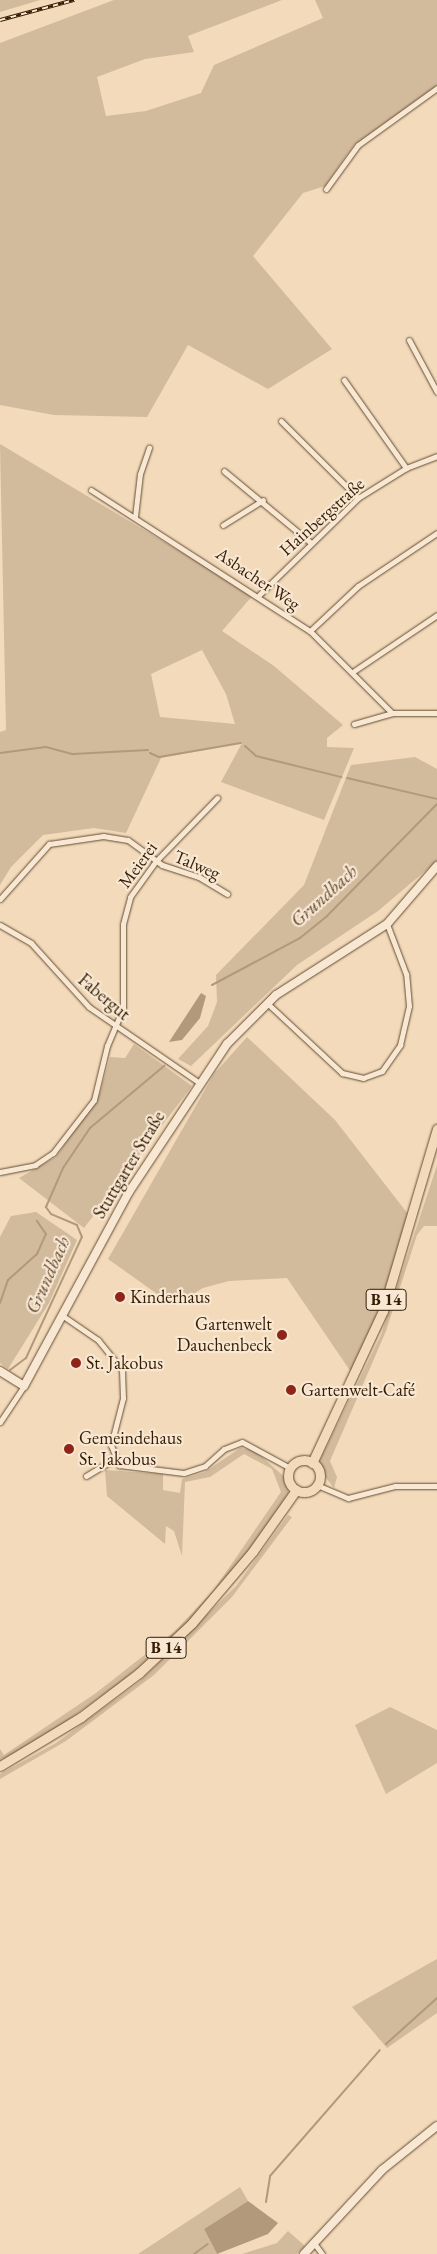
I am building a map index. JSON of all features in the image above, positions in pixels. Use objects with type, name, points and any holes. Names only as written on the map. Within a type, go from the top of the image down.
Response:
[{"type":"main road","name":"B 14","points":[[312,1463],[383,1311],[437,1128]]},
{"type":"main road","points":[[298,1462],[312,1463],[319,1473],[317,1485],[310,1491],[296,1490],[289,1480],[290,1468],[298,1462]]},
{"type":"main road","name":"B 14","points":[[0,1766],[81,1717],[146,1667],[192,1623],[253,1551],[296,1490]]},
{"type":"street","points":[[326,189],[364,141],[437,88]]},
{"type":"street","points":[[409,340],[437,392]]},
{"type":"street","points":[[344,380],[406,468]]},
{"type":"street","points":[[281,421],[358,498]]},
{"type":"street","points":[[135,517],[140,474],[149,448]]},
{"type":"street","name":"Hainbergstraße","points":[[260,595],[358,498],[406,468],[437,456]]},
{"type":"street","points":[[224,470],[263,500],[311,543]]},
{"type":"street","name":"Asbacher Weg","points":[[91,490],[260,595],[310,631],[354,671],[392,713]]},
{"type":"street","points":[[223,525],[263,500]]},
{"type":"street","points":[[310,631],[358,586],[437,533]]},
{"type":"street","points":[[354,671],[437,615]]},
{"type":"street","points":[[354,724],[392,713],[437,713]]},
{"type":"street","name":"Meierei","points":[[0,1172],[34,1165],[70,1132],[94,1100],[125,994],[126,910],[139,881],[217,798]]},
{"type":"street","name":"Talweg","points":[[0,899],[38,852],[60,840],[128,840],[156,861],[199,877],[227,894]]},
{"type":"street","name":"Stuttgarter Straße","points":[[0,1422],[24,1386],[116,1214],[198,1082],[227,1044],[268,1003],[387,924],[437,866]]},
{"type":"street","points":[[268,1003],[342,1072],[363,1078],[382,1071],[400,1045],[409,1006],[406,974],[387,924]]},
{"type":"street","name":"Fabergut","points":[[0,925],[31,943],[80,999],[198,1082]]},
{"type":"street","points":[[63,1316],[98,1340],[122,1370],[123,1398],[111,1445],[114,1459],[126,1468],[184,1473],[205,1466],[224,1448],[242,1442],[290,1468]]},
{"type":"street","points":[[0,1371],[24,1386]]},
{"type":"street","points":[[86,1476],[114,1459]]},
{"type":"street","points":[[317,1485],[348,1498],[395,1486],[437,1486]]},
{"type":"street","points":[[304,2254],[382,2170],[437,2126]]},
{"type":"street","points":[[314,2243],[322,2254]]},
{"type":"shaded area","points":[[0,0],[40,0],[0,12]]},
{"type":"shaded area","points":[[114,0],[282,0],[188,36],[194,52],[145,59],[97,77],[106,116],[146,111],[201,93],[214,65],[323,18],[315,0],[437,0],[437,86],[354,145],[325,186],[303,193],[253,256],[332,349],[268,389],[188,345],[147,417],[54,415],[0,405],[0,43]]},
{"type":"shaded area","points":[[0,444],[253,595],[222,631],[274,666],[343,725],[327,738],[327,747],[354,748],[324,820],[221,782],[242,743],[161,758],[126,833],[94,828],[43,835],[11,867],[0,885],[0,732],[6,730]],"holes":[[[202,650],[226,694],[235,724],[160,717],[151,674]]]},
{"type":"shaded area","points":[[415,757],[437,769],[437,861],[378,911],[297,965],[191,1066],[178,1059],[208,1026],[217,1002],[216,975],[304,885],[351,765]]},
{"type":"shaded area","points":[[201,993],[206,996],[200,1018],[182,1040],[169,1042]]},
{"type":"shaded area","points":[[247,1037],[335,1120],[408,1214],[379,1310],[351,1372],[287,1278],[229,1281],[203,1288],[174,1306],[108,1259],[214,1074]]},
{"type":"shaded area","points":[[134,1044],[192,1086],[84,1228],[19,1178],[56,1157],[100,1093],[110,1057],[125,1058]]},
{"type":"shaded area","points":[[437,1165],[437,1226],[424,1226],[417,1235],[386,1331],[330,1461],[337,1477],[334,1488],[323,1474],[320,1460],[381,1335]]},
{"type":"shaded area","points":[[36,1212],[77,1240],[49,1303],[8,1369],[0,1363],[0,1237],[11,1216]]},
{"type":"shaded area","points":[[240,1448],[254,1450],[288,1480],[288,1494],[257,1543],[187,1626],[121,1682],[35,1744],[0,1760],[0,1749],[4,1755],[96,1693],[175,1631],[213,1591],[281,1492],[272,1469],[244,1454],[210,1477],[185,1482],[182,1556],[174,1531],[166,1526],[165,1544],[107,1496],[105,1470],[163,1474],[163,1490],[180,1493],[182,1479],[205,1472]]},
{"type":"shaded area","points":[[288,1515],[292,1517],[232,1597],[154,1675],[66,1741],[0,1779],[0,1774],[56,1743],[139,1682],[236,1586]]},
{"type":"shaded area","points":[[390,1707],[437,1730],[437,1763],[386,1794],[355,1725]]},
{"type":"shaded area","points":[[437,1959],[437,2013],[387,2048],[352,2007]]},
{"type":"shaded area","points":[[240,2187],[248,2201],[204,2229],[217,2254],[138,2254]]},
{"type":"shaded area","points":[[248,2201],[278,2223],[268,2234],[217,2254],[204,2229]]},
{"type":"shaded area","points":[[288,2231],[305,2246],[297,2254],[242,2254],[277,2243]]},
{"type":"waterway","points":[[150,753],[159,757],[241,743]]},
{"type":"waterway","points":[[245,746],[256,756],[341,777]]},
{"type":"waterway","points":[[0,753],[46,747],[73,754],[148,750]]},
{"type":"waterway","points":[[347,778],[437,799]]},
{"type":"waterway","name":"Grundbach","points":[[212,985],[300,938],[326,917],[437,804]]},
{"type":"waterway","name":"Grundbach","points":[[10,1370],[26,1358],[82,1237],[77,1225],[51,1214],[46,1207],[63,1168],[90,1128],[164,1066]]},
{"type":"waterway","points":[[0,1303],[8,1280],[37,1254],[46,1234],[37,1221]]},
{"type":"waterway","points":[[386,2044],[437,1998]]},
{"type":"waterway","points":[[266,2202],[270,2176],[380,2050]]},
{"type":"waterway","points":[[194,2254],[208,2244]]},
{"type":"railway","points":[[0,20],[74,0]]},
{"type":"place","name":"Kinderhaus","points":[[120,1297]]},
{"type":"place","name":"Gartenwelt Dauchenbeck","points":[[282,1335]]},
{"type":"place","name":"St. Jakobus","points":[[76,1363]]},
{"type":"place","name":"Gartenwelt-Café","points":[[291,1390]]},
{"type":"place","name":"Gemeindehaus St. Jakobus","points":[[69,1449]]}]
